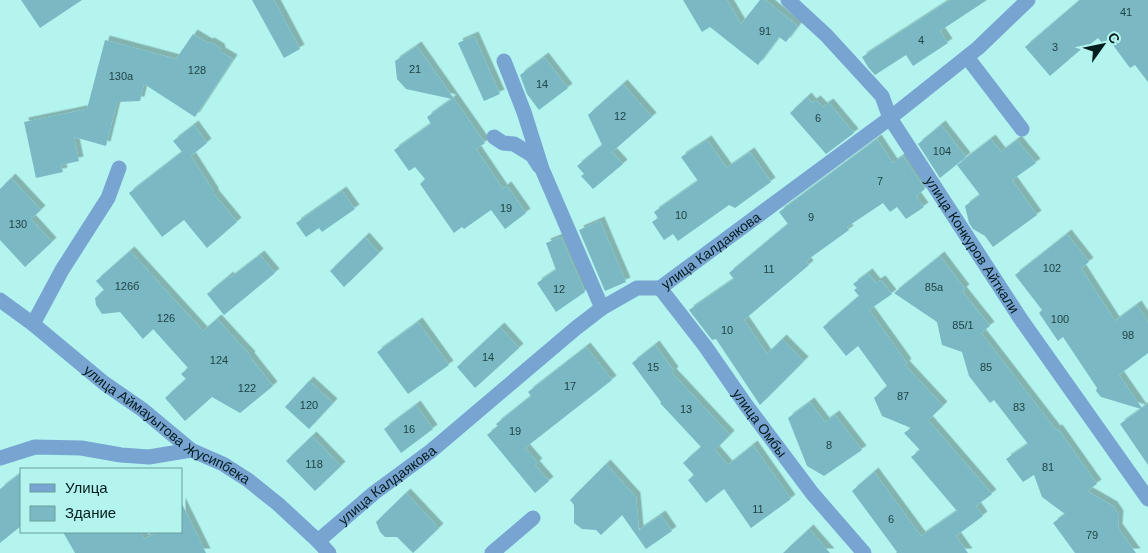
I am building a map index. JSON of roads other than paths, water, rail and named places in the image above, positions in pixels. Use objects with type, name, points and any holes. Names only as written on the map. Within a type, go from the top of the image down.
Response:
[{"type":"street","name":"улица Конкуров Айткали","points":[[788,0],[826,35],[882,96],[890,118],[1020,318],[1148,499]]},
{"type":"street","name":"улица Калдаякова","points":[[318,541],[374,493],[430,452],[602,308],[637,288],[660,288],[890,118],[978,48],[1028,0]]},
{"type":"street","points":[[967,57],[1022,129]]},
{"type":"street","points":[[504,61],[524,112],[542,169],[602,308]]},
{"type":"street","points":[[494,137],[503,143],[514,144],[532,155],[542,169]]},
{"type":"street","points":[[33,324],[62,270],[108,198],[118,168]]},
{"type":"street","name":"улица Омбы","points":[[660,288],[705,346],[746,405],[812,493],[864,553]]},
{"type":"street","name":"улица Аймауытова Жусипбека","points":[[0,300],[33,324],[104,382],[144,410],[192,450],[223,464],[248,480],[278,504],[318,541],[328,553]]},
{"type":"street","points":[[0,458],[35,448],[81,448],[149,457],[192,450]]},
{"type":"street","points":[[492,553],[533,518]]}]
